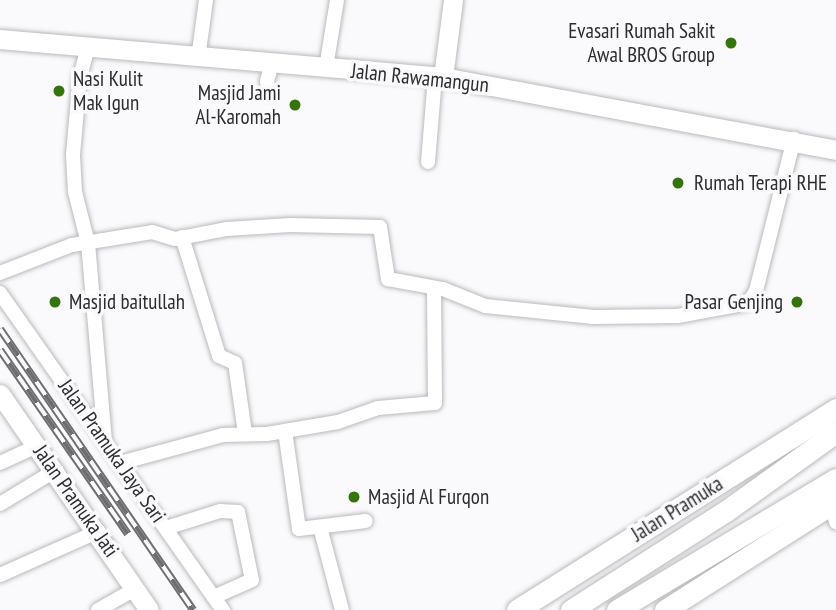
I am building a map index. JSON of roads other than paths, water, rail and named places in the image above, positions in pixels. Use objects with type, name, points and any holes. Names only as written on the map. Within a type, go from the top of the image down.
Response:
[{"type":"main road","name":"Jalan Pramuka","points":[[517,610],[836,409]]},
{"type":"main road","name":"Jalan Pramuka","points":[[571,610],[836,432]]},
{"type":"main road","points":[[617,610],[836,480]]},
{"type":"main road","points":[[666,610],[834,509]]},
{"type":"main road","points":[[603,590],[632,537]]},
{"type":"street","points":[[198,59],[206,0]]},
{"type":"street","points":[[326,68],[337,0]]},
{"type":"street","points":[[428,162],[453,0]]},
{"type":"street","name":"Jalan Rawamangun","points":[[0,39],[198,59],[439,77],[794,139],[835,151]]},
{"type":"street","points":[[88,47],[80,76],[73,155],[75,192],[88,243],[105,442]]},
{"type":"street","points":[[270,93],[267,81],[272,64]]},
{"type":"street","points":[[0,273],[72,245],[152,232],[182,237],[290,225],[380,227],[386,278],[434,288],[485,306],[593,317],[678,316],[748,303],[761,279],[794,139]]},
{"type":"street","points":[[182,237],[219,356],[235,363],[245,433]]},
{"type":"street","points":[[120,463],[174,445],[338,422],[378,408],[435,403],[434,288]]},
{"type":"street","name":"Jalan Pramuka Jaya Sari","points":[[0,293],[223,610]]},
{"type":"street","name":"Jalan Pramuka Jati","points":[[2,400],[99,531],[149,610]]},
{"type":"street","points":[[285,430],[299,529],[366,521]]},
{"type":"street","points":[[0,463],[37,446]]},
{"type":"street","points":[[0,504],[56,470]]},
{"type":"street","points":[[166,528],[220,511],[238,512],[252,580],[214,597]]},
{"type":"street","points":[[320,527],[342,610]]},
{"type":"street","points":[[0,575],[99,531]]},
{"type":"street","points":[[99,610],[135,589]]},
{"type":"railway","points":[[0,329],[193,610]]},
{"type":"railway","points":[[0,350],[128,534]]},
{"type":"place","name":"Evasari Rumah Sakit Awal BROS Group","points":[[731,43]]},
{"type":"place","name":"Nasi Kulit Mak Igun","points":[[59,91]]},
{"type":"place","name":"Masjid Jami Al-Karomah","points":[[295,105]]},
{"type":"place","name":"Rumah Terapi RHE","points":[[678,183]]},
{"type":"place","name":"Masjid baitullah","points":[[55,302]]},
{"type":"place","name":"Pasar Genjing","points":[[797,302]]},
{"type":"place","name":"Masjid Al Furqon","points":[[354,497]]}]
